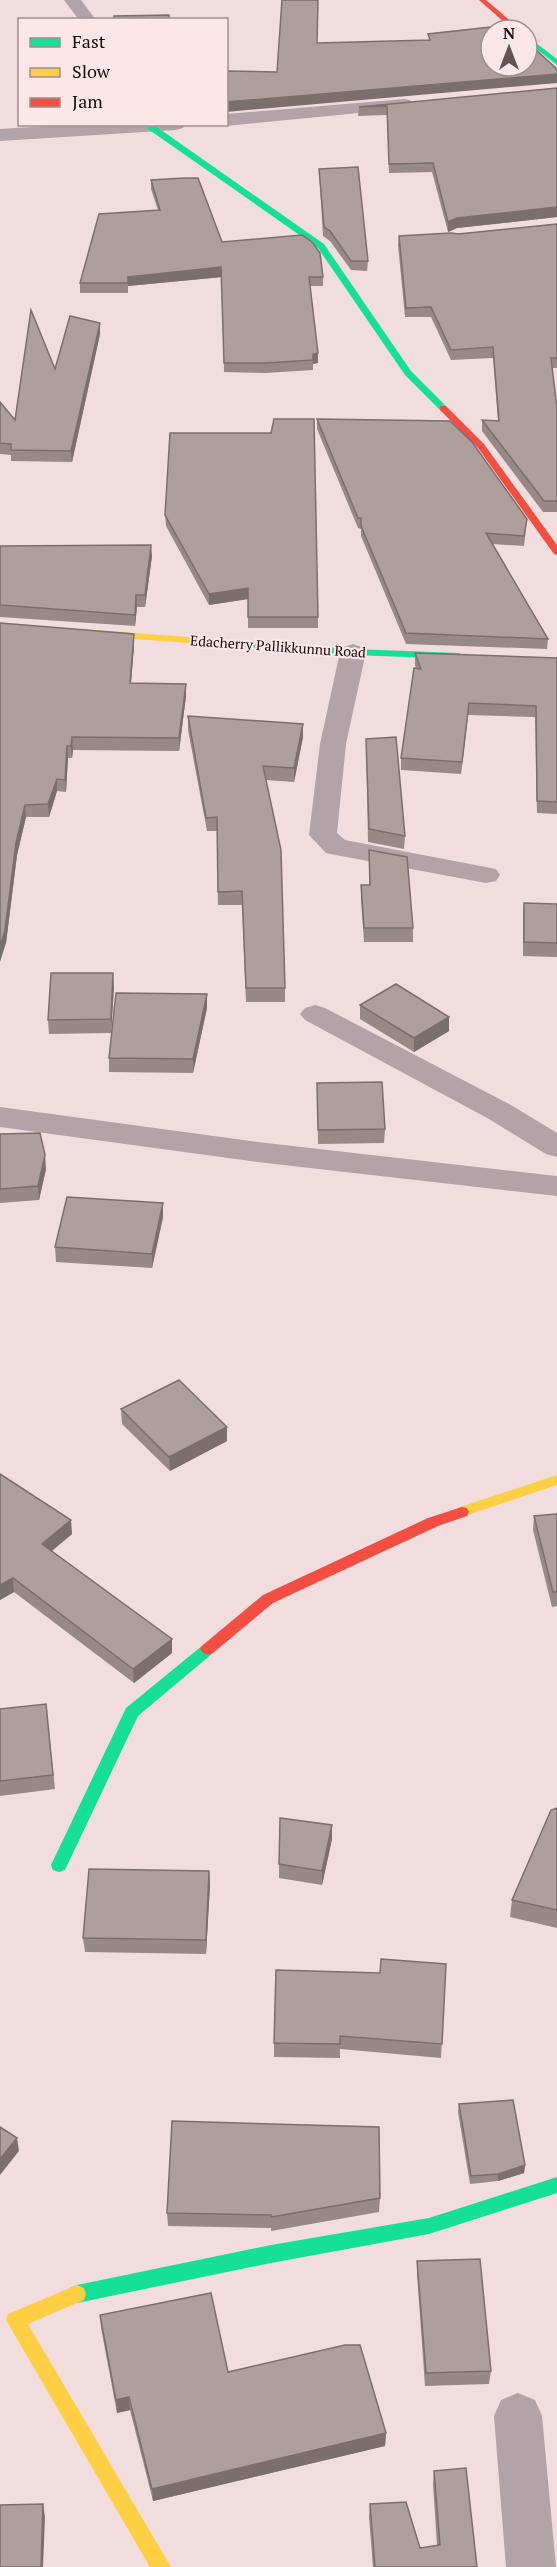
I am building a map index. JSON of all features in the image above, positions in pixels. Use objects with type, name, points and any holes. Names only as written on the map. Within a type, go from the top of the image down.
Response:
[{"type":"street","points":[[72,0],[86,18]]},
{"type":"street","points":[[482,0],[504,18]]},
{"type":"street","points":[[539,48],[557,63]]},
{"type":"street","points":[[228,120],[427,102]]},
{"type":"street","points":[[0,135],[159,126]]},
{"type":"street","points":[[151,127],[321,246],[408,373],[481,446],[557,552]]},
{"type":"street","name":"Edacherry Pallikkunnu Road","points":[[0,626],[353,652],[478,657]]},
{"type":"street","points":[[353,652],[333,744],[323,835],[336,847],[486,875]]},
{"type":"street","points":[[315,1014],[500,1112],[557,1147]]},
{"type":"street","points":[[0,1118],[337,1161],[557,1186]]},
{"type":"street","points":[[59,1865],[132,1712],[268,1599],[433,1522],[557,1480]]},
{"type":"street","points":[[161,2567],[7,2314],[81,2292],[271,2254],[429,2226],[557,2185]]},
{"type":"street","points":[[518,2416],[531,2567]]},
{"type":"building","points":[[282,0],[318,0],[317,43],[430,40],[428,34],[479,28],[479,78],[510,78],[228,102],[228,71],[277,72]]},
{"type":"building","points":[[169,15],[169,18],[114,18],[114,16]]},
{"type":"building","points":[[539,53],[557,69],[557,74],[539,76]]},
{"type":"building","points":[[557,88],[557,207],[457,218],[448,222],[433,163],[389,164],[387,106],[359,107]]},
{"type":"building","points":[[358,167],[368,261],[351,261],[330,231],[324,227],[319,169]]},
{"type":"building","points":[[198,178],[222,242],[302,235],[312,242],[320,253],[323,277],[309,277],[318,353],[313,354],[313,360],[224,363],[221,267],[128,277],[128,283],[80,283],[99,214],[160,210],[151,180]]},
{"type":"building","points":[[557,224],[557,358],[551,358],[557,408],[557,501],[544,501],[482,420],[499,421],[493,347],[451,350],[431,307],[406,308],[399,236],[458,234]]},
{"type":"building","points":[[31,310],[55,369],[70,316],[100,323],[71,451],[11,450],[11,444],[0,443],[0,402],[15,420]]},
{"type":"building","points":[[274,419],[314,419],[318,617],[248,617],[248,588],[209,594],[165,515],[170,433],[271,433]]},
{"type":"building","points":[[317,419],[450,421],[472,442],[527,519],[524,536],[486,533],[548,639],[406,633],[361,526],[361,518],[358,518]]},
{"type":"building","points":[[151,545],[145,595],[136,595],[135,615],[0,605],[0,546]]},
{"type":"building","points":[[0,623],[134,634],[130,683],[186,684],[179,738],[72,737],[71,746],[67,746],[65,780],[57,779],[48,804],[25,805],[16,843],[5,930],[0,947]]},
{"type":"building","points":[[415,653],[557,658],[557,802],[537,801],[536,706],[469,703],[462,762],[401,758],[414,668],[421,669]]},
{"type":"building","points":[[188,716],[303,724],[294,768],[263,766],[281,850],[285,988],[246,988],[242,891],[218,892],[217,817],[206,818]]},
{"type":"building","points":[[396,737],[405,836],[369,829],[366,739]]},
{"type":"building","points":[[369,850],[407,857],[413,928],[364,928],[361,885],[370,885]]},
{"type":"building","points":[[524,903],[557,904],[557,943],[524,942]]},
{"type":"building","points":[[51,973],[113,973],[111,1019],[48,1020]]},
{"type":"building","points":[[396,984],[449,1017],[414,1038],[360,1005]]},
{"type":"building","points":[[116,993],[207,994],[193,1059],[109,1058]]},
{"type":"building","points":[[382,1082],[385,1129],[318,1130],[317,1083]]},
{"type":"building","points":[[40,1133],[45,1155],[38,1186],[0,1189],[0,1134]]},
{"type":"building","points":[[67,1197],[163,1203],[152,1254],[55,1247]]},
{"type":"building","points":[[179,1380],[227,1427],[169,1457],[121,1409]]},
{"type":"building","points":[[0,1474],[71,1520],[42,1544],[172,1639],[133,1669],[13,1578],[0,1585]]},
{"type":"building","points":[[557,1514],[557,1592],[553,1592],[534,1516]]},
{"type":"building","points":[[46,1704],[53,1775],[0,1781],[0,1709]]},
{"type":"building","points":[[557,1808],[557,1910],[512,1900],[551,1810]]},
{"type":"building","points":[[280,1818],[332,1825],[322,1871],[279,1864]]},
{"type":"building","points":[[89,1869],[209,1871],[206,1940],[83,1938]]},
{"type":"building","points":[[381,1959],[446,1964],[442,2044],[340,2036],[340,2044],[274,2043],[276,1970],[380,1973]]},
{"type":"building","points":[[513,2100],[525,2165],[498,2174],[471,2176],[459,2104]]},
{"type":"building","points":[[172,2121],[379,2127],[380,2198],[271,2217],[271,2215],[167,2213]]},
{"type":"building","points":[[0,2127],[17,2138],[0,2159]]},
{"type":"building","points":[[480,2259],[491,2371],[426,2373],[417,2261]]},
{"type":"building","points":[[211,2293],[228,2372],[345,2345],[360,2345],[386,2433],[152,2489],[129,2397],[116,2400],[100,2315]]},
{"type":"building","points":[[466,2468],[477,2567],[375,2567],[370,2504],[406,2502],[420,2548],[440,2545],[434,2471]]},
{"type":"building","points":[[43,2504],[41,2567],[0,2567],[0,2505]]},
{"type":"traffic: fast","points":[[539,48],[557,63]]},
{"type":"traffic: fast","points":[[151,127],[321,246],[408,373],[443,408]]},
{"type":"traffic: fast","points":[[242,644],[353,652],[459,656]]},
{"type":"traffic: fast","points":[[59,1865],[132,1712],[208,1649]]},
{"type":"traffic: fast","points":[[77,2294],[271,2254],[429,2226],[557,2185]]},
{"type":"traffic: slow","points":[[0,626],[242,644]]},
{"type":"traffic: slow","points":[[462,1512],[557,1480]]},
{"type":"traffic: slow","points":[[77,2294],[15,2320],[161,2567]]},
{"type":"traffic: jam","points":[[482,0],[503,18]]},
{"type":"traffic: jam","points":[[443,408],[481,446],[557,552]]},
{"type":"traffic: jam","points":[[208,1649],[268,1599],[433,1522],[462,1512]]}]
